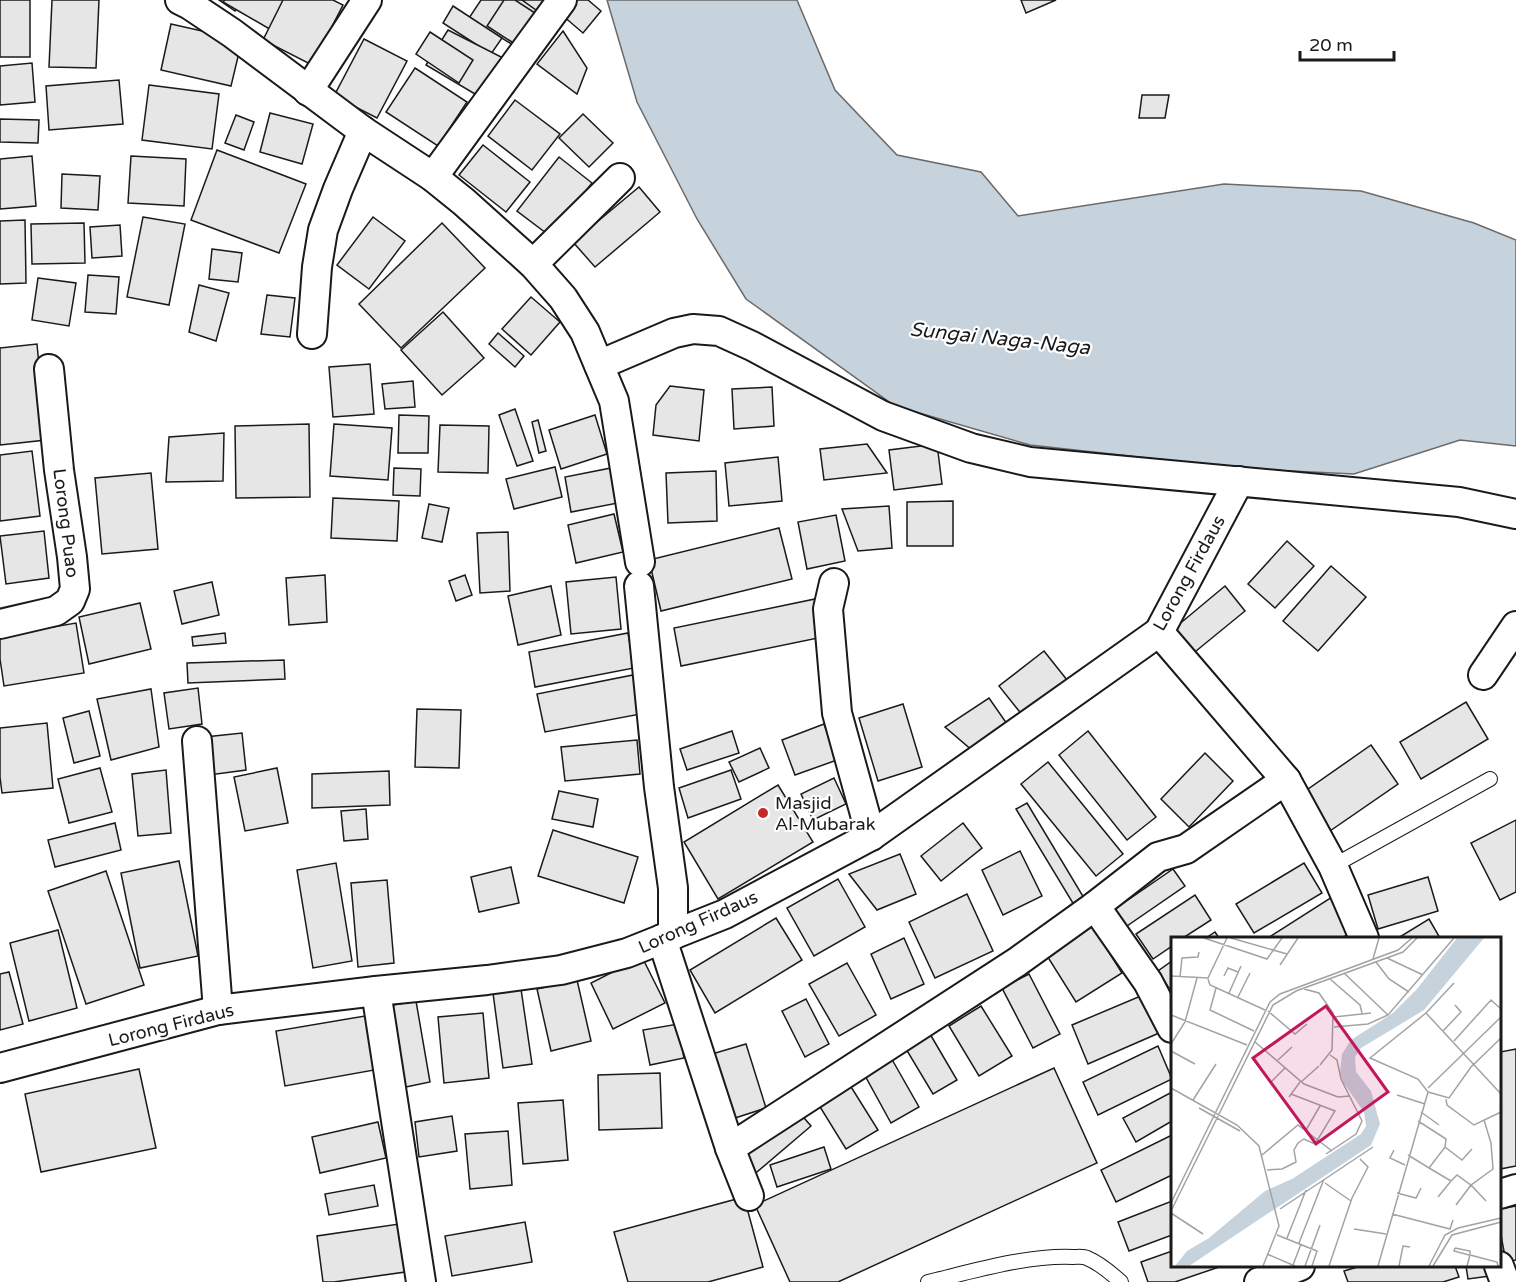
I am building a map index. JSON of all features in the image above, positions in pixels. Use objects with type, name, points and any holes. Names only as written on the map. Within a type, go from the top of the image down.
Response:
[{"type":"street","points":[[308,91],[367,0]]},
{"type":"street","points":[[433,177],[562,0]]},
{"type":"street","points":[[188,2],[249,44],[363,131],[433,177],[464,202],[533,264],[563,298],[585,332],[614,401],[640,574],[659,787],[673,888],[668,937],[730,1148],[749,1196]]},
{"type":"street","points":[[312,334],[317,267],[323,230],[363,131]]},
{"type":"street","points":[[533,264],[620,178]]},
{"type":"street","points":[[599,365],[674,333],[693,329],[719,331],[752,346],[883,416],[971,448],[1030,462],[1459,502],[1516,514]]},
{"type":"street","name":"Lorong Puao","points":[[0,624],[56,611],[70,601],[75,589],[59,470],[49,369]]},
{"type":"street","name":"Lorong Firdaus","points":[[0,1068],[218,1010],[561,970],[627,953],[725,914],[871,837],[1159,632],[1239,481]]},
{"type":"street","points":[[834,584],[828,609],[837,713],[871,837]]},
{"type":"street","points":[[1483,675],[1516,626]]},
{"type":"street","points":[[1159,632],[1286,780],[1333,866],[1363,937]]},
{"type":"street","points":[[197,741],[218,1010]]},
{"type":"street","points":[[730,1148],[1017,962],[1158,857],[1186,849],[1286,780]]},
{"type":"street","points":[[1095,906],[1148,982],[1171,1024]]},
{"type":"street","points":[[376,991],[421,1282]]},
{"type":"street","points":[[1501,1194],[1516,1189]]},
{"type":"street","points":[[1266,1275],[1296,1267]]},
{"type":"street","points":[[1499,1267],[1505,1282]]},
{"type":"lane","points":[[1333,866],[1490,779]]},
{"type":"lane","points":[[928,1282],[985,1268],[1063,1256],[1085,1257],[1121,1282]]},
{"type":"water","name":"Sungai Naga-Naga","points":[[607,0],[797,0],[835,90],[897,155],[981,172],[1018,216],[1224,184],[1361,191],[1474,223],[1516,240],[1516,446],[1460,440],[1354,474],[1247,469],[1030,445],[895,406],[746,299],[697,219],[637,102]]},
{"type":"building","points":[[0,0],[30,0],[30,57],[0,57]]},
{"type":"building","points":[[52,0],[99,0],[96,68],[49,67]]},
{"type":"building","points":[[219,0],[244,0],[235,11]]},
{"type":"building","points":[[225,0],[302,0],[273,31],[223,2]]},
{"type":"building","points":[[283,0],[333,0],[343,5],[312,65],[263,40]]},
{"type":"building","points":[[481,0],[523,0],[550,14],[518,48],[469,18]]},
{"type":"building","points":[[504,0],[515,0],[535,13],[515,44],[487,26]]},
{"type":"building","points":[[522,0],[554,0],[543,15]]},
{"type":"building","points":[[575,0],[588,0],[601,11],[583,33],[562,15]]},
{"type":"building","points":[[1021,0],[1056,0],[1026,13]]},
{"type":"building","points":[[453,6],[502,38],[491,54],[443,23]]},
{"type":"building","points":[[171,24],[242,40],[231,86],[161,70]]},
{"type":"building","points":[[448,30],[507,60],[475,94],[426,65]]},
{"type":"building","points":[[563,31],[587,68],[577,94],[537,64]]},
{"type":"building","points":[[430,32],[473,60],[459,83],[416,54]]},
{"type":"building","points":[[364,39],[407,61],[377,118],[334,96]]},
{"type":"building","points":[[32,63],[35,102],[0,105],[0,66]]},
{"type":"building","points":[[415,68],[467,102],[438,146],[386,112]]},
{"type":"building","points":[[119,80],[123,124],[49,130],[46,86]]},
{"type":"building","points":[[149,85],[219,94],[212,149],[142,140]]},
{"type":"building","points":[[1142,95],[1169,95],[1165,118],[1139,118]]},
{"type":"building","points":[[515,100],[560,134],[532,170],[488,136]]},
{"type":"building","points":[[270,113],[313,124],[302,164],[260,152]]},
{"type":"building","points":[[583,114],[613,143],[589,167],[559,138]]},
{"type":"building","points":[[236,115],[254,122],[244,150],[225,143]]},
{"type":"building","points":[[0,119],[39,120],[38,143],[0,142]]},
{"type":"building","points":[[483,145],[530,182],[506,212],[459,175]]},
{"type":"building","points":[[217,150],[306,184],[279,253],[191,220]]},
{"type":"building","points":[[32,156],[36,206],[0,209],[0,159]]},
{"type":"building","points":[[131,156],[186,159],[184,206],[128,203]]},
{"type":"building","points":[[559,157],[592,183],[550,236],[517,211]]},
{"type":"building","points":[[62,174],[100,176],[98,210],[61,208]]},
{"type":"building","points":[[639,187],[660,212],[595,267],[573,242]]},
{"type":"building","points":[[143,217],[185,224],[169,305],[127,297]]},
{"type":"building","points":[[373,217],[405,241],[369,289],[337,265]]},
{"type":"building","points":[[25,220],[26,283],[0,284],[0,221]]},
{"type":"building","points":[[84,223],[85,263],[32,264],[31,224]]},
{"type":"building","points":[[442,223],[485,268],[401,348],[359,304]]},
{"type":"building","points":[[120,225],[122,256],[92,258],[90,227]]},
{"type":"building","points":[[212,249],[242,253],[238,282],[209,279]]},
{"type":"building","points":[[88,275],[119,277],[116,314],[85,312]]},
{"type":"building","points":[[38,278],[76,283],[69,326],[32,320]]},
{"type":"building","points":[[199,285],[229,293],[216,341],[189,332]]},
{"type":"building","points":[[267,295],[295,298],[290,337],[261,334]]},
{"type":"building","points":[[531,297],[560,322],[531,355],[502,329]]},
{"type":"building","points":[[443,312],[484,358],[442,395],[401,350]]},
{"type":"building","points":[[498,333],[524,356],[515,367],[489,344]]},
{"type":"building","points":[[37,344],[46,440],[0,445],[0,348]]},
{"type":"building","points":[[370,364],[374,414],[333,417],[329,367]]},
{"type":"building","points":[[413,381],[415,407],[385,409],[382,384]]},
{"type":"building","points":[[670,386],[704,390],[699,441],[653,435],[656,405]]},
{"type":"building","points":[[772,387],[774,426],[734,429],[732,389]]},
{"type":"building","points":[[515,409],[533,461],[517,466],[499,415]]},
{"type":"building","points":[[399,415],[429,416],[428,453],[398,453]]},
{"type":"building","points":[[595,415],[607,454],[561,469],[549,430]]},
{"type":"building","points":[[538,420],[546,451],[539,453],[532,422]]},
{"type":"building","points":[[309,424],[310,497],[236,498],[235,426]]},
{"type":"building","points":[[334,424],[392,428],[388,480],[330,476]]},
{"type":"building","points":[[440,425],[489,426],[488,473],[438,472]]},
{"type":"building","points":[[224,433],[223,481],[166,482],[169,437]]},
{"type":"building","points":[[867,444],[887,473],[824,480],[820,449]]},
{"type":"building","points":[[937,444],[942,484],[894,490],[889,450]]},
{"type":"building","points":[[32,451],[40,516],[0,521],[0,455]]},
{"type":"building","points":[[778,457],[782,501],[729,506],[725,463]]},
{"type":"building","points":[[555,467],[562,497],[514,509],[506,479]]},
{"type":"building","points":[[394,468],[421,469],[420,496],[393,495]]},
{"type":"building","points":[[611,468],[618,503],[571,512],[565,477]]},
{"type":"building","points":[[716,471],[717,521],[668,523],[666,473]]},
{"type":"building","points":[[151,473],[158,549],[102,554],[95,478]]},
{"type":"building","points":[[333,498],[399,501],[397,541],[331,538]]},
{"type":"building","points":[[953,501],[953,546],[907,546],[907,502]]},
{"type":"building","points":[[429,504],[449,508],[442,542],[422,538]]},
{"type":"building","points":[[889,506],[892,548],[858,551],[842,509]]},
{"type":"building","points":[[614,514],[623,552],[576,563],[568,525]]},
{"type":"building","points":[[836,515],[845,561],[807,569],[798,522]]},
{"type":"building","points":[[779,528],[792,579],[661,611],[649,560]]},
{"type":"building","points":[[44,531],[49,578],[6,584],[0,536]]},
{"type":"building","points":[[508,532],[510,591],[480,593],[477,533]]},
{"type":"building","points":[[1287,541],[1314,566],[1275,608],[1248,584]]},
{"type":"building","points":[[1331,566],[1366,597],[1318,651],[1283,621]]},
{"type":"building","points":[[325,575],[327,622],[289,625],[286,578]]},
{"type":"building","points":[[465,575],[472,595],[456,601],[449,581]]},
{"type":"building","points":[[616,577],[621,629],[571,634],[566,582]]},
{"type":"building","points":[[212,582],[219,615],[182,624],[174,591]]},
{"type":"building","points":[[551,586],[561,635],[518,645],[508,596]]},
{"type":"building","points":[[1225,586],[1245,611],[1185,660],[1165,636]]},
{"type":"building","points":[[815,599],[823,637],[681,666],[674,628]]},
{"type":"building","points":[[140,603],[151,649],[89,664],[79,617]]},
{"type":"building","points":[[76,623],[84,673],[4,686],[0,659],[0,636]]},
{"type":"building","points":[[225,633],[226,643],[193,646],[192,637]]},
{"type":"building","points":[[628,633],[634,668],[535,687],[529,652]]},
{"type":"building","points":[[1044,651],[1071,685],[1027,721],[999,686]]},
{"type":"building","points":[[284,660],[285,679],[188,683],[187,663]]},
{"type":"building","points":[[638,674],[646,713],[545,732],[537,694]]},
{"type":"building","points":[[198,688],[202,724],[169,729],[164,693]]},
{"type":"building","points":[[151,689],[159,747],[111,760],[97,699]]},
{"type":"building","points":[[989,698],[1014,734],[980,757],[945,727]]},
{"type":"building","points":[[1466,702],[1488,739],[1421,779],[1400,742]]},
{"type":"building","points":[[903,704],[922,767],[878,781],[859,718]]},
{"type":"building","points":[[417,709],[461,710],[459,768],[415,767]]},
{"type":"building","points":[[89,711],[100,756],[74,763],[63,718]]},
{"type":"building","points":[[47,723],[53,788],[2,793],[0,728]]},
{"type":"building","points":[[824,724],[837,760],[795,775],[782,740]]},
{"type":"building","points":[[732,731],[739,753],[687,770],[680,749]]},
{"type":"building","points":[[1088,731],[1156,817],[1127,840],[1059,755]]},
{"type":"building","points":[[242,733],[246,770],[209,775],[205,737]]},
{"type":"building","points":[[637,740],[640,774],[565,781],[561,747]]},
{"type":"building","points":[[1371,745],[1398,784],[1327,833],[1301,794]]},
{"type":"building","points":[[760,748],[769,768],[739,782],[729,762]]},
{"type":"building","points":[[1205,753],[1233,781],[1189,827],[1161,799]]},
{"type":"building","points":[[1048,762],[1123,854],[1096,876],[1021,784]]},
{"type":"building","points":[[100,768],[112,812],[69,823],[58,779]]},
{"type":"building","points":[[277,768],[288,823],[245,831],[234,777]]},
{"type":"building","points":[[166,770],[171,833],[138,836],[132,774]]},
{"type":"building","points":[[731,770],[741,799],[688,818],[679,788]]},
{"type":"building","points":[[389,771],[390,805],[312,808],[312,774]]},
{"type":"building","points":[[834,778],[846,804],[813,820],[801,794]]},
{"type":"building","name":"Masjid Al-Mubarak","points":[[778,785],[813,842],[718,899],[684,842]]},
{"type":"building","points":[[559,791],[598,799],[593,827],[552,819]]},
{"type":"building","points":[[1027,803],[1084,898],[1074,905],[1016,809]]},
{"type":"building","points":[[366,809],[368,839],[344,841],[341,811]]},
{"type":"building","points":[[1516,820],[1516,892],[1500,900],[1471,843]]},
{"type":"building","points":[[115,823],[121,850],[55,867],[48,840]]},
{"type":"building","points":[[963,823],[982,848],[941,881],[921,856]]},
{"type":"building","points":[[553,830],[638,857],[624,903],[538,876]]},
{"type":"building","points":[[1020,851],[1042,896],[1003,915],[982,870]]},
{"type":"building","points":[[900,854],[916,894],[877,910],[849,874]]},
{"type":"building","points":[[179,861],[198,956],[140,968],[121,873]]},
{"type":"building","points":[[336,863],[352,961],[313,968],[297,870]]},
{"type":"building","points":[[1304,863],[1322,893],[1254,933],[1236,904]]},
{"type":"building","points":[[511,867],[519,903],[479,912],[471,877]]},
{"type":"building","points":[[1173,869],[1185,886],[1124,928],[1112,911]]},
{"type":"building","points":[[106,871],[144,985],[86,1004],[48,891]]},
{"type":"building","points":[[1428,877],[1438,911],[1378,929],[1368,895]]},
{"type":"building","points":[[838,879],[865,927],[814,956],[787,908]]},
{"type":"building","points":[[387,880],[394,963],[358,967],[351,883]]},
{"type":"building","points":[[967,894],[993,951],[935,978],[909,922]]},
{"type":"building","points":[[1195,895],[1211,920],[1185,937],[1171,937],[1171,947],[1153,959],[1136,934]]},
{"type":"building","points":[[1332,897],[1354,930],[1344,937],[1270,937]]},
{"type":"building","points":[[776,918],[802,960],[715,1013],[690,970]]},
{"type":"building","points":[[1429,919],[1439,937],[1400,937]]},
{"type":"building","points":[[1090,922],[1122,973],[1076,1002],[1044,951]]},
{"type":"building","points":[[58,930],[77,1008],[29,1021],[10,943]]},
{"type":"building","points":[[1215,932],[1218,937],[1208,937]]},
{"type":"building","points":[[904,938],[924,984],[891,999],[871,954]]},
{"type":"building","points":[[642,957],[665,1003],[613,1029],[591,983]]},
{"type":"building","points":[[1171,962],[1171,991],[1158,971]]},
{"type":"building","points":[[847,963],[876,1015],[839,1036],[809,984]]},
{"type":"building","points":[[9,972],[23,1024],[0,1030],[0,974]]},
{"type":"building","points":[[1029,974],[1060,1034],[1033,1048],[1002,988]]},
{"type":"building","points":[[577,980],[591,1041],[551,1051],[537,989]]},
{"type":"building","points":[[521,989],[532,1064],[503,1068],[493,993]]},
{"type":"building","points":[[1143,995],[1159,1033],[1088,1064],[1072,1025]]},
{"type":"building","points":[[806,999],[829,1044],[805,1057],[782,1011]]},
{"type":"building","points":[[416,1001],[430,1082],[396,1089],[382,1007]]},
{"type":"building","points":[[981,1006],[1012,1056],[979,1076],[949,1026]]},
{"type":"building","points":[[483,1013],[489,1078],[444,1083],[438,1017]]},
{"type":"building","points":[[371,1015],[380,1069],[285,1086],[276,1031]]},
{"type":"building","points":[[678,1024],[684,1058],[650,1065],[643,1030]]},
{"type":"building","points":[[930,1034],[957,1080],[933,1094],[906,1049]]},
{"type":"building","points":[[746,1044],[766,1108],[732,1119],[712,1054]]},
{"type":"building","points":[[1158,1046],[1171,1077],[1171,1079],[1098,1115],[1083,1082]]},
{"type":"building","points":[[1516,1049],[1516,1166],[1501,1169],[1501,1052]]},
{"type":"building","points":[[890,1056],[919,1107],[891,1123],[863,1072]]},
{"type":"building","points":[[1054,1068],[1097,1163],[838,1282],[790,1282],[755,1205]]},
{"type":"building","points":[[139,1069],[156,1148],[41,1172],[25,1094]]},
{"type":"building","points":[[660,1073],[662,1128],[599,1130],[598,1075]]},
{"type":"building","points":[[848,1082],[878,1130],[846,1149],[817,1102]]},
{"type":"building","points":[[1171,1093],[1171,1122],[1136,1142],[1123,1118]]},
{"type":"building","points":[[563,1100],[568,1160],[523,1164],[518,1103]]},
{"type":"building","points":[[798,1111],[811,1126],[751,1177],[738,1161]]},
{"type":"building","points":[[452,1116],[457,1151],[419,1157],[415,1122]]},
{"type":"building","points":[[378,1122],[386,1158],[320,1173],[312,1137]]},
{"type":"building","points":[[508,1131],[512,1185],[470,1189],[465,1134]]},
{"type":"building","points":[[1171,1135],[1171,1175],[1116,1202],[1101,1170]]},
{"type":"building","points":[[824,1147],[831,1169],[777,1187],[770,1165]]},
{"type":"building","points":[[374,1185],[378,1206],[329,1215],[325,1194]]},
{"type":"building","points":[[744,1197],[763,1267],[708,1282],[628,1282],[614,1232]]},
{"type":"building","points":[[1171,1201],[1171,1235],[1129,1251],[1118,1222]]},
{"type":"building","points":[[1516,1206],[1516,1260],[1506,1262],[1501,1235],[1501,1209]]},
{"type":"building","points":[[525,1222],[532,1262],[452,1276],[445,1236]]},
{"type":"building","points":[[399,1224],[405,1272],[323,1282],[317,1236]]},
{"type":"building","points":[[1171,1251],[1171,1267],[1219,1267],[1175,1282],[1148,1282],[1141,1262]]},
{"type":"building","points":[[1358,1267],[1455,1267],[1459,1277],[1443,1282],[1348,1282],[1344,1271]]},
{"type":"building","points":[[1466,1267],[1495,1267],[1497,1275],[1468,1279]]},
{"type":"place","name":"Masjid Al-Mubarak","points":[[763,813]]}]
